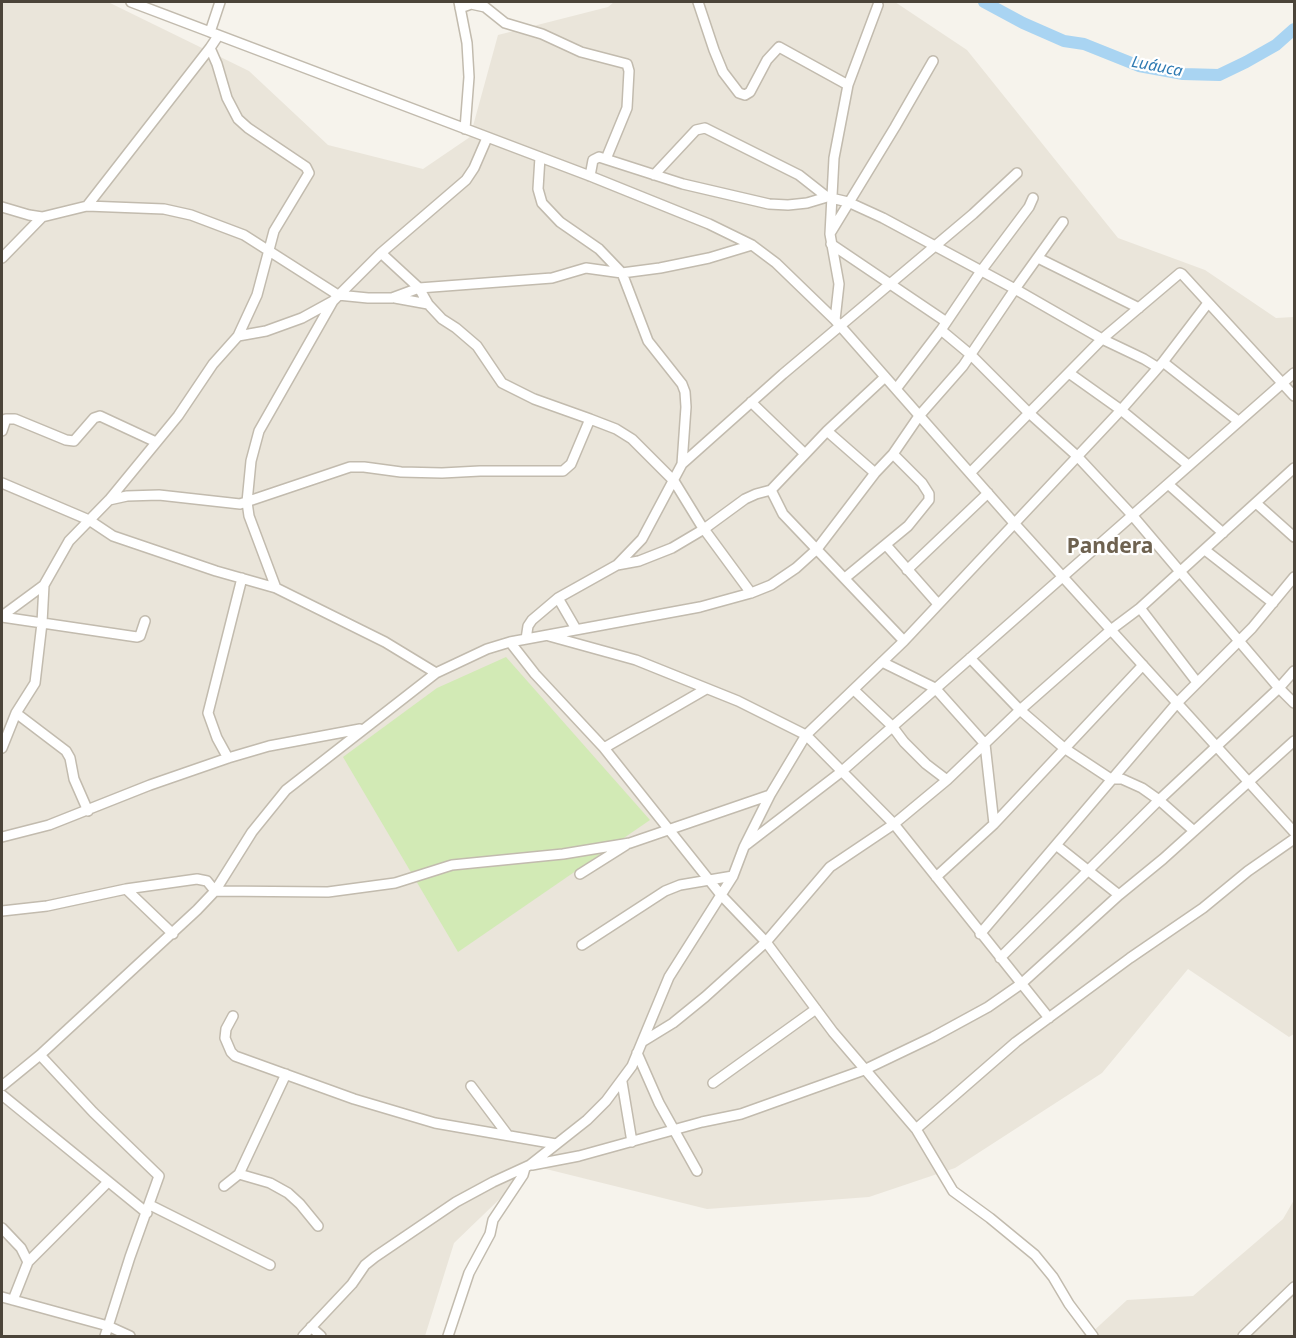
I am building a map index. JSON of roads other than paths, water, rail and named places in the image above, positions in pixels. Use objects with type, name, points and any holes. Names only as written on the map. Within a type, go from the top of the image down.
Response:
[{"type":"street","points":[[131,2],[590,176],[709,224],[752,245],[776,263],[838,323],[1014,523],[1064,575],[1294,832]]},
{"type":"street","points":[[87,206],[210,48],[220,2]]},
{"type":"street","points":[[698,2],[723,72],[739,93],[750,92],[767,60],[778,47],[848,85]]},
{"type":"street","points":[[465,129],[469,77],[467,43],[459,5],[489,4],[505,23],[542,34],[581,52],[628,66],[627,108],[606,159]]},
{"type":"street","points":[[838,323],[839,284],[831,244],[829,197],[848,85],[878,5]]},
{"type":"street","points":[[2,617],[44,585],[69,541],[109,500],[178,416],[213,364],[238,336],[257,296],[273,231],[285,209],[309,177],[309,171],[238,119],[227,98],[210,48]]},
{"type":"street","points":[[830,234],[933,61]]},
{"type":"street","points":[[654,175],[696,130],[705,128],[798,175],[829,197],[848,202],[883,218],[1102,339],[1160,364],[1238,421]]},
{"type":"street","points":[[238,336],[266,331],[302,318],[335,298],[381,253],[466,180],[488,138]]},
{"type":"street","points":[[540,157],[538,189],[546,209],[560,222],[599,249],[622,273],[648,341],[682,384],[686,407],[682,465]]},
{"type":"street","points":[[590,176],[593,160],[597,157],[683,184],[769,204],[797,204],[829,197]]},
{"type":"street","points":[[617,565],[642,539],[682,465],[838,323],[891,284],[1017,173]]},
{"type":"street","points":[[896,389],[1029,207],[1033,198]]},
{"type":"street","points":[[2,207],[28,216],[42,217],[87,206],[164,209],[191,215],[244,235],[335,298],[392,298],[429,304]]},
{"type":"street","points":[[2,258],[42,217]]},
{"type":"street","points":[[2,1086],[40,1055],[173,934],[215,891],[257,825],[286,790],[436,673],[488,649],[510,642],[700,607],[751,593],[780,579],[817,549],[875,473],[893,454],[919,416],[971,355],[1063,222]]},
{"type":"street","points":[[831,244],[891,284],[943,326],[1028,412],[1077,456],[1132,515],[1294,703]]},
{"type":"street","points":[[392,298],[419,288],[552,278],[586,268],[622,273],[709,258],[752,245]]},
{"type":"street","points":[[381,253],[419,288],[442,319],[477,346],[495,376],[502,382],[534,399],[616,429],[632,439],[674,481],[704,529],[751,593]]},
{"type":"street","points":[[1038,258],[1139,308]]},
{"type":"street","points":[[970,473],[1102,339],[1180,273],[1294,396]]},
{"type":"street","points":[[276,588],[249,516],[247,502],[251,461],[259,431],[335,298]]},
{"type":"street","points":[[448,1336],[469,1273],[490,1234],[494,1220],[528,1166],[593,1114],[622,1082],[642,1042],[669,977],[733,876],[744,847],[770,795],[806,735],[904,641],[1121,410],[1208,303]]},
{"type":"street","points":[[1069,373],[1121,410],[1188,465]]},
{"type":"street","points":[[744,847],[841,772],[1294,373]]},
{"type":"street","points":[[526,639],[528,626],[532,620],[558,598],[617,565],[656,555],[704,529],[745,499],[771,490],[826,430],[885,377]]},
{"type":"street","points":[[752,402],[804,453]]},
{"type":"street","points":[[2,431],[6,419],[15,419],[70,441],[79,436],[94,418],[102,416],[156,442]]},
{"type":"street","points":[[109,500],[127,496],[159,495],[228,503],[247,502],[350,467],[442,473],[563,471],[571,464],[590,419]]},
{"type":"street","points":[[826,430],[875,473]]},
{"type":"street","points":[[845,578],[908,526],[929,500],[929,494],[922,483],[893,454]]},
{"type":"street","points":[[642,1042],[681,1017],[766,942],[830,867],[894,824],[947,780],[1020,711],[1112,629],[1182,572],[1294,468]]},
{"type":"street","points":[[2,483],[89,520],[113,536],[276,588],[385,642],[436,673]]},
{"type":"street","points":[[1168,484],[1223,532]]},
{"type":"street","points":[[771,490],[783,514],[904,641]]},
{"type":"street","points":[[908,570],[988,493]]},
{"type":"street","points":[[1256,503],[1294,537]]},
{"type":"street","points":[[886,545],[938,604]]},
{"type":"street","points":[[1205,550],[1273,603]]},
{"type":"street","points":[[980,934],[1196,681],[1273,603],[1294,577]]},
{"type":"street","points":[[228,758],[209,718],[208,708],[242,578]]},
{"type":"street","points":[[2,748],[16,712],[34,683],[42,623],[44,585]]},
{"type":"street","points":[[558,598],[576,629]]},
{"type":"street","points":[[1140,608],[1196,681]]},
{"type":"street","points":[[2,617],[136,637],[140,636],[145,621]]},
{"type":"street","points":[[546,635],[636,660],[738,702],[806,735],[894,824],[1049,1018]]},
{"type":"street","points":[[510,642],[535,674],[604,748],[721,895],[766,942],[864,1070],[916,1129],[953,1191],[1035,1255],[1053,1277],[1069,1304],[1093,1336]]},
{"type":"street","points":[[970,658],[1020,711],[1064,748],[1111,779],[1122,778],[1130,781],[1159,800],[1194,831]]},
{"type":"street","points":[[882,662],[935,688],[986,744],[994,824]]},
{"type":"street","points":[[936,877],[994,824],[1143,665]]},
{"type":"street","points":[[1000,958],[1159,800],[1279,688],[1294,671]]},
{"type":"street","points":[[604,748],[706,689]]},
{"type":"street","points":[[854,690],[892,726],[926,764],[947,780]]},
{"type":"street","points":[[16,712],[66,751],[70,758],[74,779],[88,811]]},
{"type":"street","points":[[4,835],[50,825],[150,785],[228,758],[269,746],[365,728]]},
{"type":"street","points":[[303,1336],[352,1284],[365,1265],[456,1202],[493,1182],[528,1166],[579,1156],[702,1122],[741,1114],[864,1070],[933,1037],[988,1007],[1021,984],[1294,741]]},
{"type":"street","points":[[580,874],[630,843],[770,795]]},
{"type":"street","points":[[916,1129],[994,1061],[1049,1018],[1203,908],[1248,871],[1294,839]]},
{"type":"street","points":[[215,891],[328,892],[395,883],[452,865],[563,854],[630,843]]},
{"type":"street","points":[[1056,845],[1119,895]]},
{"type":"street","points":[[582,945],[665,891],[680,885],[733,876]]},
{"type":"street","points":[[2,911],[197,879],[207,881],[215,891]]},
{"type":"street","points":[[126,889],[173,934]]},
{"type":"street","points":[[713,1083],[816,1009]]},
{"type":"street","points":[[233,1016],[226,1029],[225,1038],[235,1056],[354,1099],[435,1123],[556,1144]]},
{"type":"street","points":[[637,1053],[674,1131],[697,1171]]},
{"type":"street","points":[[40,1055],[93,1112],[158,1174],[159,1179],[130,1257],[105,1336]]},
{"type":"street","points":[[224,1186],[239,1174],[286,1074]]},
{"type":"street","points":[[622,1082],[632,1142]]},
{"type":"street","points":[[471,1086],[507,1134]]},
{"type":"street","points":[[2,1095],[108,1182],[148,1209],[270,1265]]},
{"type":"street","points":[[239,1174],[270,1183],[288,1193],[318,1226]]},
{"type":"street","points":[[13,1300],[28,1262],[108,1182]]},
{"type":"street","points":[[2,1228],[21,1248],[28,1262]]},
{"type":"street","points":[[1243,1336],[1294,1287]]},
{"type":"street","points":[[2,1297],[108,1326],[130,1336]]},
{"type":"street","points":[[311,1327],[321,1336]]},
{"type":"waterway","name":"Luáuca","points":[[984,2],[1064,41],[1084,44],[1139,66],[1183,74],[1219,75],[1276,45],[1294,29]]},
{"type":"district","name":"Pandera","points":[[1110,547]]}]
